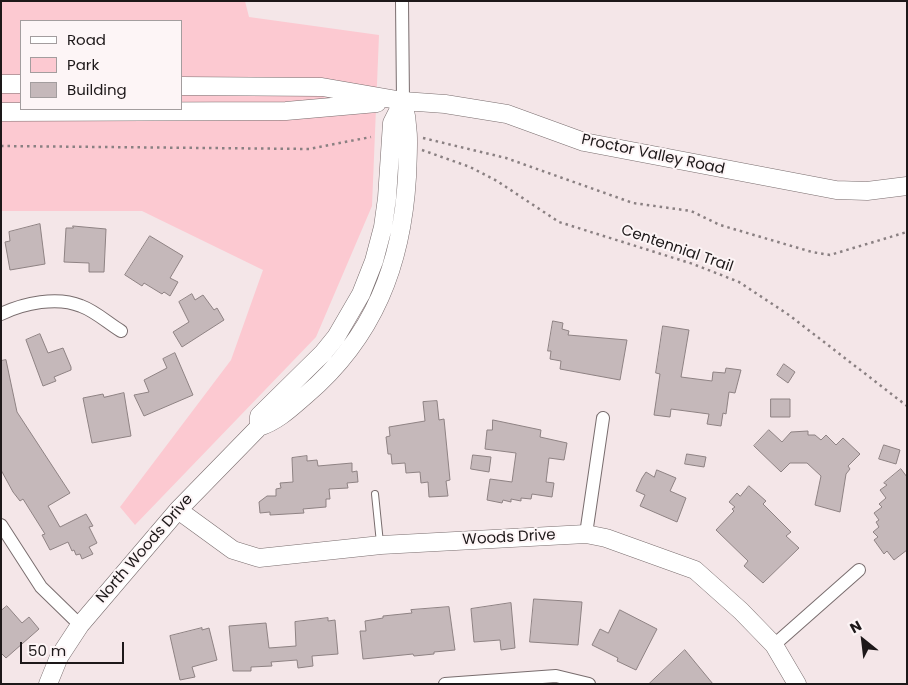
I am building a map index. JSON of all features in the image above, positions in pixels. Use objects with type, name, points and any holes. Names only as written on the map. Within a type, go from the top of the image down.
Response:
[{"type":"street","name":"North Woods Drive","points":[[48,684],[59,657],[80,625],[178,510],[259,426],[259,416],[310,367],[336,337],[361,294],[374,261],[383,227],[392,123],[403,101],[402,1]]},
{"type":"street","points":[[1,84],[20,84]]},
{"type":"street","name":"Proctor Valley Road","points":[[182,86],[322,87],[403,101],[445,104],[507,114],[584,142],[836,190],[866,191],[907,186]]},
{"type":"street","name":"Proctor Valley Road","points":[[1,112],[286,111],[403,101]]},
{"type":"street","points":[[1,314],[45,301],[71,303],[82,306],[121,331]]},
{"type":"street","points":[[586,534],[603,418]]},
{"type":"street","name":"Woods Drive","points":[[178,510],[233,550],[259,558],[380,545],[586,534],[606,538],[695,570],[741,611],[774,645],[797,684]]},
{"type":"street","points":[[1,525],[41,587],[80,625]]},
{"type":"street","points":[[774,645],[859,570]]},
{"type":"street","points":[[445,684],[556,676],[589,684]]},
{"type":"lane","points":[[375,494],[380,545]]},
{"type":"path","points":[[1,146],[309,149],[371,137]]},
{"type":"path","points":[[419,137],[506,158],[633,203],[691,211],[720,226],[812,252],[830,255],[907,232]]},
{"type":"path","name":"Centennial Trail","points":[[421,150],[470,167],[497,181],[559,222],[693,264],[739,282],[789,315],[907,406]]},
{"type":"green space","points":[[1,1],[245,1],[249,17],[379,35],[372,206],[316,337],[135,525],[120,507],[231,360],[263,270],[142,211],[1,211]]},
{"type":"building","points":[[40,224],[45,264],[10,270],[5,242],[10,241],[9,232]]},
{"type":"building","points":[[73,226],[106,229],[104,272],[89,272],[89,263],[64,262],[66,228],[73,228]]},
{"type":"building","points":[[150,236],[183,256],[170,278],[178,282],[170,296],[164,292],[162,294],[144,283],[142,286],[125,275]]},
{"type":"building","points":[[192,294],[195,300],[203,295],[214,310],[217,308],[224,320],[182,347],[173,332],[189,322],[179,302]]},
{"type":"building","points":[[553,321],[563,323],[562,329],[569,331],[568,335],[627,340],[620,380],[560,369],[561,361],[550,359],[551,351],[548,351]]},
{"type":"building","points":[[663,326],[689,330],[681,377],[712,381],[713,372],[725,373],[726,368],[741,370],[735,393],[729,392],[726,414],[723,413],[721,426],[707,424],[709,414],[671,409],[670,417],[654,415],[660,374],[656,373]]},
{"type":"building","points":[[40,334],[48,353],[63,348],[71,367],[71,370],[54,377],[56,381],[43,386],[26,340]]},
{"type":"building","points":[[175,353],[193,395],[144,416],[134,395],[149,392],[144,380],[167,368],[163,359]]},
{"type":"building","points":[[6,360],[17,412],[70,493],[48,506],[60,527],[86,514],[93,526],[89,527],[97,543],[89,547],[93,554],[82,559],[80,554],[76,555],[74,550],[72,551],[68,542],[50,550],[42,535],[45,534],[23,499],[20,501],[13,492],[1,470],[1,361]]},
{"type":"building","points":[[784,364],[795,372],[788,383],[777,375]]},
{"type":"building","points":[[124,393],[131,436],[92,443],[83,398],[103,394],[104,397]]},
{"type":"building","points":[[771,399],[790,399],[790,417],[771,417]]},
{"type":"building","points":[[437,401],[439,420],[444,419],[450,480],[446,481],[448,496],[429,497],[428,482],[421,483],[420,472],[406,473],[405,463],[392,464],[391,454],[388,454],[386,437],[390,436],[389,427],[425,421],[423,402]]},
{"type":"building","points":[[493,420],[541,430],[540,437],[567,443],[564,460],[549,458],[546,482],[554,483],[552,497],[532,494],[531,499],[521,498],[521,501],[511,499],[511,502],[503,500],[502,503],[487,500],[490,479],[512,482],[516,453],[485,449],[487,430],[492,430]]},
{"type":"building","points":[[769,430],[782,442],[791,432],[808,431],[808,435],[815,435],[821,440],[826,435],[836,445],[843,438],[860,454],[848,466],[850,469],[846,474],[840,512],[815,505],[821,476],[807,463],[790,463],[781,472],[754,446]]},
{"type":"building","points":[[884,445],[900,450],[896,464],[879,459]]},
{"type":"building","points":[[687,454],[706,457],[704,467],[685,464]]},
{"type":"building","points":[[473,455],[491,457],[489,472],[471,469]]},
{"type":"building","points":[[307,456],[307,461],[317,460],[318,466],[352,463],[352,472],[357,471],[358,482],[347,483],[348,488],[329,489],[330,499],[326,499],[326,507],[303,509],[304,513],[270,515],[270,512],[260,513],[259,502],[267,496],[276,496],[276,489],[281,488],[280,483],[293,482],[292,458]]},
{"type":"building","points":[[901,469],[907,477],[907,550],[894,560],[887,551],[884,554],[874,540],[878,537],[873,532],[879,527],[876,522],[879,520],[874,513],[882,507],[879,504],[886,498],[880,490],[887,485],[884,483]]},
{"type":"building","points":[[657,470],[676,478],[670,491],[686,498],[677,522],[640,506],[645,495],[636,491],[642,478],[646,472],[654,477]]},
{"type":"building","points":[[749,486],[766,501],[763,504],[791,532],[786,536],[799,548],[763,583],[744,566],[748,561],[716,530],[734,511],[732,509],[735,507],[729,502],[737,493],[740,496]]},
{"type":"building","points":[[534,599],[582,602],[578,645],[530,642]]},
{"type":"building","points":[[511,603],[515,648],[501,650],[500,640],[474,642],[471,609]]},
{"type":"building","points":[[7,606],[22,623],[29,617],[39,629],[6,658],[1,653],[1,611]]},
{"type":"building","points":[[449,607],[455,650],[414,656],[413,654],[363,659],[360,631],[366,631],[365,621],[383,618],[383,616],[412,613],[411,610]]},
{"type":"building","points":[[620,610],[657,629],[636,670],[617,661],[618,658],[592,645],[600,629],[608,633]]},
{"type":"building","points":[[328,618],[328,621],[335,620],[338,654],[312,656],[313,666],[298,668],[297,660],[271,662],[272,666],[251,667],[251,671],[233,671],[229,626],[266,623],[269,648],[296,646],[295,622]]},
{"type":"building","points":[[202,628],[202,630],[209,628],[217,660],[192,667],[195,677],[180,680],[170,636]]},
{"type":"building","points":[[685,650],[713,684],[649,684]]}]
